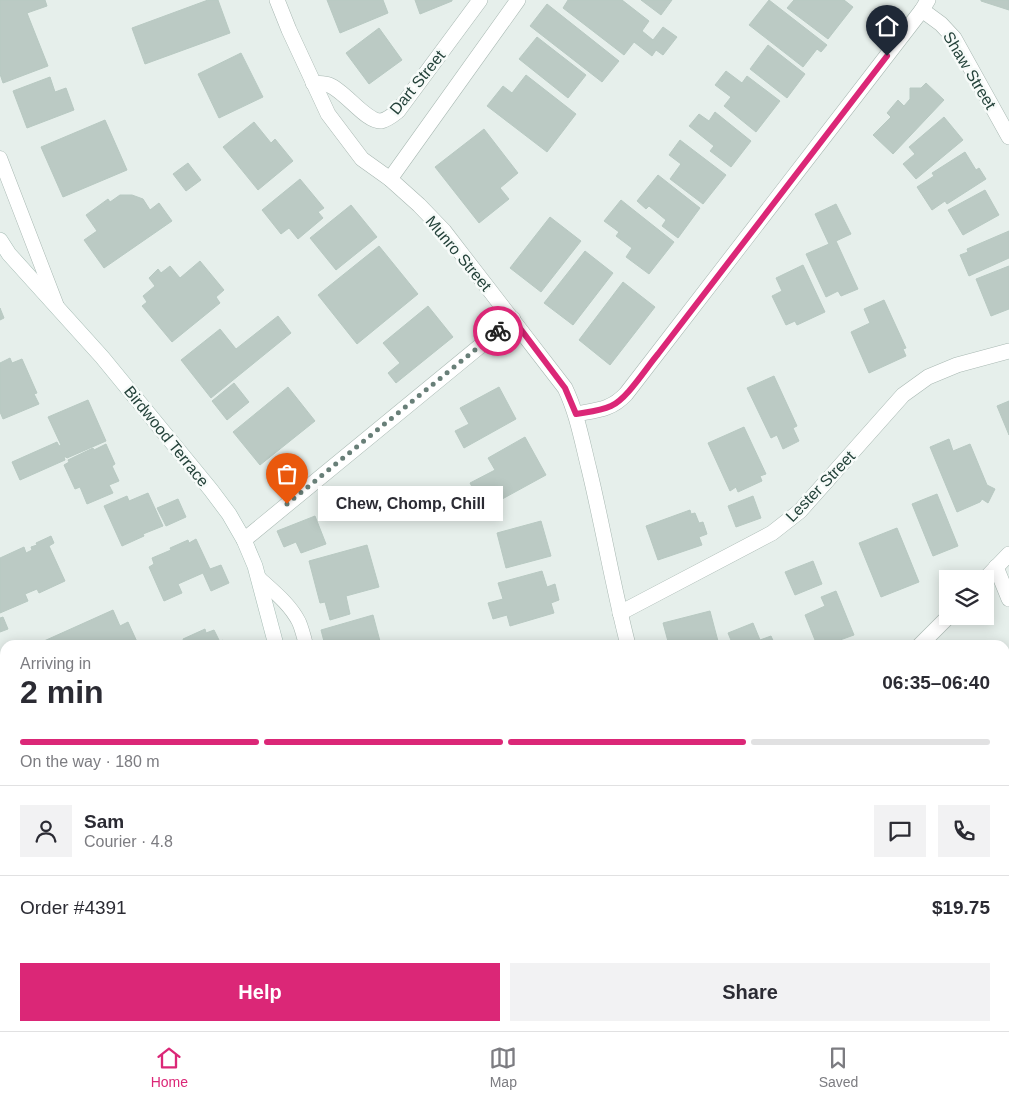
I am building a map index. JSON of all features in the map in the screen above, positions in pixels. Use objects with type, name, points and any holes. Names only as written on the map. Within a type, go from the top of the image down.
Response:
[{"type":"street","name":"Munro Street","points":[[278,0],[289,30],[328,114],[362,159],[390,178],[444,232],[565,388],[576,414],[627,640]]},
{"type":"street","name":"Dart Street","points":[[313,83],[329,85],[339,91],[372,119],[381,121],[391,117],[398,111],[480,0]]},
{"type":"street","name":"Dart Street","points":[[390,178],[518,0]]},
{"type":"street","name":"Shaw Street","points":[[925,5],[954,38],[1009,137]]},
{"type":"street","points":[[576,414],[612,406],[626,394],[925,5]]},
{"type":"street","name":"Birdwood Terrace","points":[[0,240],[10,254],[102,357],[229,514],[244,540],[259,578],[275,640]]},
{"type":"street","points":[[244,540],[513,319]]},
{"type":"street","name":"Lester Street","points":[[620,613],[772,533],[800,511],[903,395],[928,377],[957,365],[1009,351]]},
{"type":"street","points":[[993,570],[1009,554]]},
{"type":"street","points":[[996,567],[1009,599]]},
{"type":"street","points":[[925,640],[939,625]]},
{"type":"lane","name":"Birdwood Terrace","points":[[0,158],[57,306]]},
{"type":"lane","name":"Birdwood Terrace","points":[[259,578],[285,603],[296,617],[304,640]]},
{"type":"building","points":[[0,0],[45,0],[47,6],[27,13],[48,66],[3,83],[0,74]]},
{"type":"building","points":[[208,0],[218,0],[230,33],[145,64],[132,28]]},
{"type":"building","points":[[327,0],[383,0],[388,13],[340,33]]},
{"type":"building","points":[[415,0],[452,0],[452,1],[420,14]]},
{"type":"building","points":[[568,0],[622,0],[649,21],[642,31],[653,40],[663,27],[677,37],[663,55],[656,50],[652,56],[634,42],[624,55],[563,8]]},
{"type":"building","points":[[641,0],[672,0],[661,15]]},
{"type":"building","points":[[769,0],[827,45],[821,52],[817,49],[803,67],[749,25]]},
{"type":"building","points":[[794,0],[844,0],[853,7],[828,39],[787,8]]},
{"type":"building","points":[[1009,0],[1009,10],[981,1]]},
{"type":"building","points":[[547,4],[619,61],[602,82],[530,26]]},
{"type":"building","points":[[379,28],[402,60],[369,84],[346,53]]},
{"type":"building","points":[[537,37],[586,75],[568,98],[519,59]]},
{"type":"building","points":[[768,45],[805,74],[787,98],[750,69]]},
{"type":"building","points":[[241,53],[263,97],[219,118],[198,74]]},
{"type":"building","points":[[726,71],[742,83],[747,76],[780,101],[756,132],[724,106],[731,97],[715,85]]},
{"type":"building","points":[[526,75],[576,114],[547,152],[487,106],[503,86],[512,93]]},
{"type":"building","points":[[50,77],[55,92],[66,88],[74,110],[27,128],[13,91]]},
{"type":"building","points":[[926,83],[944,100],[893,154],[873,135],[891,117],[887,113],[898,100],[904,106],[910,99],[910,88],[921,88]]},
{"type":"building","points":[[715,112],[751,141],[731,167],[710,151],[714,146],[689,126],[699,114],[709,121]]},
{"type":"building","points":[[944,117],[963,140],[916,179],[903,164],[915,154],[909,147]]},
{"type":"building","points":[[105,120],[127,170],[63,197],[41,147]]},
{"type":"building","points":[[254,122],[271,143],[275,139],[293,161],[258,190],[223,147]]},
{"type":"building","points":[[484,129],[518,173],[500,188],[509,199],[479,223],[435,167]]},
{"type":"building","points":[[680,140],[726,175],[703,204],[670,179],[681,164],[669,155]]},
{"type":"building","points":[[965,152],[976,170],[979,168],[986,179],[947,204],[945,201],[932,210],[917,187],[934,176],[932,173]]},
{"type":"building","points":[[188,163],[201,180],[186,191],[173,174]]},
{"type":"building","points":[[658,175],[700,208],[678,238],[662,226],[666,220],[649,206],[646,209],[637,201]]},
{"type":"building","points":[[300,179],[324,208],[318,212],[323,218],[298,239],[289,228],[281,234],[262,210]]},
{"type":"building","points":[[985,190],[999,215],[963,235],[948,210]]},
{"type":"building","points":[[120,195],[132,195],[143,199],[150,210],[159,203],[172,221],[104,268],[84,240],[97,231],[86,215],[108,199],[110,202]]},
{"type":"building","points":[[621,200],[674,242],[649,274],[626,257],[632,248],[616,236],[619,232],[604,221]]},
{"type":"building","points":[[836,204],[851,234],[836,241],[858,289],[841,296],[838,291],[826,297],[806,254],[829,244],[815,214]]},
{"type":"building","points":[[351,205],[377,237],[336,270],[310,238]]},
{"type":"building","points":[[550,217],[581,241],[541,292],[510,268]]},
{"type":"building","points":[[1009,231],[1009,258],[969,276],[960,255],[968,252],[967,249]]},
{"type":"building","points":[[379,246],[418,294],[357,344],[318,295]]},
{"type":"building","points":[[585,251],[613,273],[573,325],[544,303]]},
{"type":"building","points":[[200,261],[224,290],[216,297],[220,303],[172,342],[142,306],[147,302],[143,296],[155,286],[149,278],[158,269],[161,273],[170,266],[180,278]]},
{"type":"building","points":[[803,265],[825,312],[797,325],[795,321],[786,325],[772,296],[782,291],[776,278]]},
{"type":"building","points":[[1009,266],[1009,309],[991,316],[976,279]]},
{"type":"building","points":[[623,282],[655,307],[610,365],[579,340]]},
{"type":"building","points":[[884,300],[906,348],[903,349],[906,356],[869,373],[851,332],[870,323],[864,309]]},
{"type":"building","points":[[428,306],[453,337],[396,383],[388,373],[400,363],[383,343]]},
{"type":"building","points":[[0,308],[4,318],[0,320]]},
{"type":"building","points":[[278,316],[291,333],[211,398],[181,360],[220,329],[236,349]]},
{"type":"building","points":[[10,358],[12,363],[22,359],[37,393],[34,394],[39,404],[3,419],[0,412],[0,363]]},
{"type":"building","points":[[774,376],[797,426],[793,428],[799,441],[783,449],[777,435],[771,438],[747,388]]},
{"type":"building","points":[[234,383],[249,402],[227,420],[212,401]]},
{"type":"building","points":[[288,387],[315,421],[260,465],[233,432]]},
{"type":"building","points":[[499,387],[516,419],[464,448],[455,431],[469,424],[460,408]]},
{"type":"building","points":[[88,400],[106,441],[67,458],[64,457],[65,460],[20,480],[12,462],[57,442],[59,446],[61,445],[48,417]]},
{"type":"building","points":[[1009,401],[1009,435],[997,406]]},
{"type":"building","points":[[744,427],[766,474],[760,476],[762,481],[738,492],[736,487],[730,491],[708,443]]},
{"type":"building","points":[[525,437],[546,475],[484,509],[470,483],[495,470],[488,458]]},
{"type":"building","points":[[949,439],[953,451],[970,444],[987,485],[995,489],[988,503],[982,499],[980,502],[957,512],[930,447]]},
{"type":"building","points":[[106,444],[115,464],[112,466],[119,481],[109,485],[113,493],[87,504],[80,487],[75,489],[64,465],[69,462],[68,460]]},
{"type":"building","points":[[148,493],[163,526],[143,534],[144,536],[122,546],[104,506],[127,496],[129,501]]},
{"type":"building","points":[[937,494],[958,546],[933,556],[912,504]]},
{"type":"building","points":[[753,496],[761,518],[736,527],[728,506]]},
{"type":"building","points":[[178,499],[186,517],[166,526],[157,508]]},
{"type":"building","points":[[690,510],[691,514],[695,513],[699,523],[703,522],[707,534],[699,537],[702,545],[658,560],[646,526]]},
{"type":"building","points":[[315,516],[326,544],[301,553],[296,542],[284,547],[277,531]]},
{"type":"building","points":[[541,521],[551,556],[506,568],[497,533]]},
{"type":"building","points":[[897,528],[919,582],[881,597],[859,543]]},
{"type":"building","points":[[51,536],[54,543],[49,546],[65,581],[39,593],[37,589],[25,594],[28,601],[0,613],[0,558],[24,547],[26,553],[32,550],[31,547],[37,545],[36,543]]},
{"type":"building","points":[[196,539],[210,569],[221,565],[229,583],[211,591],[203,573],[178,584],[182,593],[164,601],[149,567],[154,564],[152,558],[188,540],[189,543]]},
{"type":"building","points":[[367,545],[379,587],[346,596],[350,614],[330,620],[325,602],[320,603],[309,561]]},
{"type":"building","points":[[813,561],[822,584],[795,595],[785,572]]},
{"type":"building","points":[[542,571],[547,587],[555,584],[559,600],[551,603],[554,613],[510,626],[507,615],[493,619],[488,603],[503,599],[498,583]]},
{"type":"building","points":[[836,591],[854,635],[840,640],[815,640],[805,615],[825,606],[821,597]]},
{"type":"building","points":[[113,610],[120,626],[128,622],[136,640],[46,640]]},
{"type":"building","points":[[710,611],[718,640],[668,640],[663,623]]},
{"type":"building","points":[[373,615],[380,640],[324,640],[321,630]]},
{"type":"building","points":[[3,617],[8,629],[0,632],[0,618]]},
{"type":"building","points":[[753,623],[760,640],[731,640],[728,633]]},
{"type":"building","points":[[205,629],[206,633],[214,630],[219,640],[183,640]]},
{"type":"building","points":[[771,636],[773,640],[760,640]]},
{"type":"way so far","points":[[287,504],[498,331]]},
{"type":"place","name":"Chew, Chomp, Chill","points":[[287,504]]},
{"type":"route","points":[[498,331],[513,319],[559,378],[571,399],[576,414],[612,406],[620,401],[887,56]]}]
